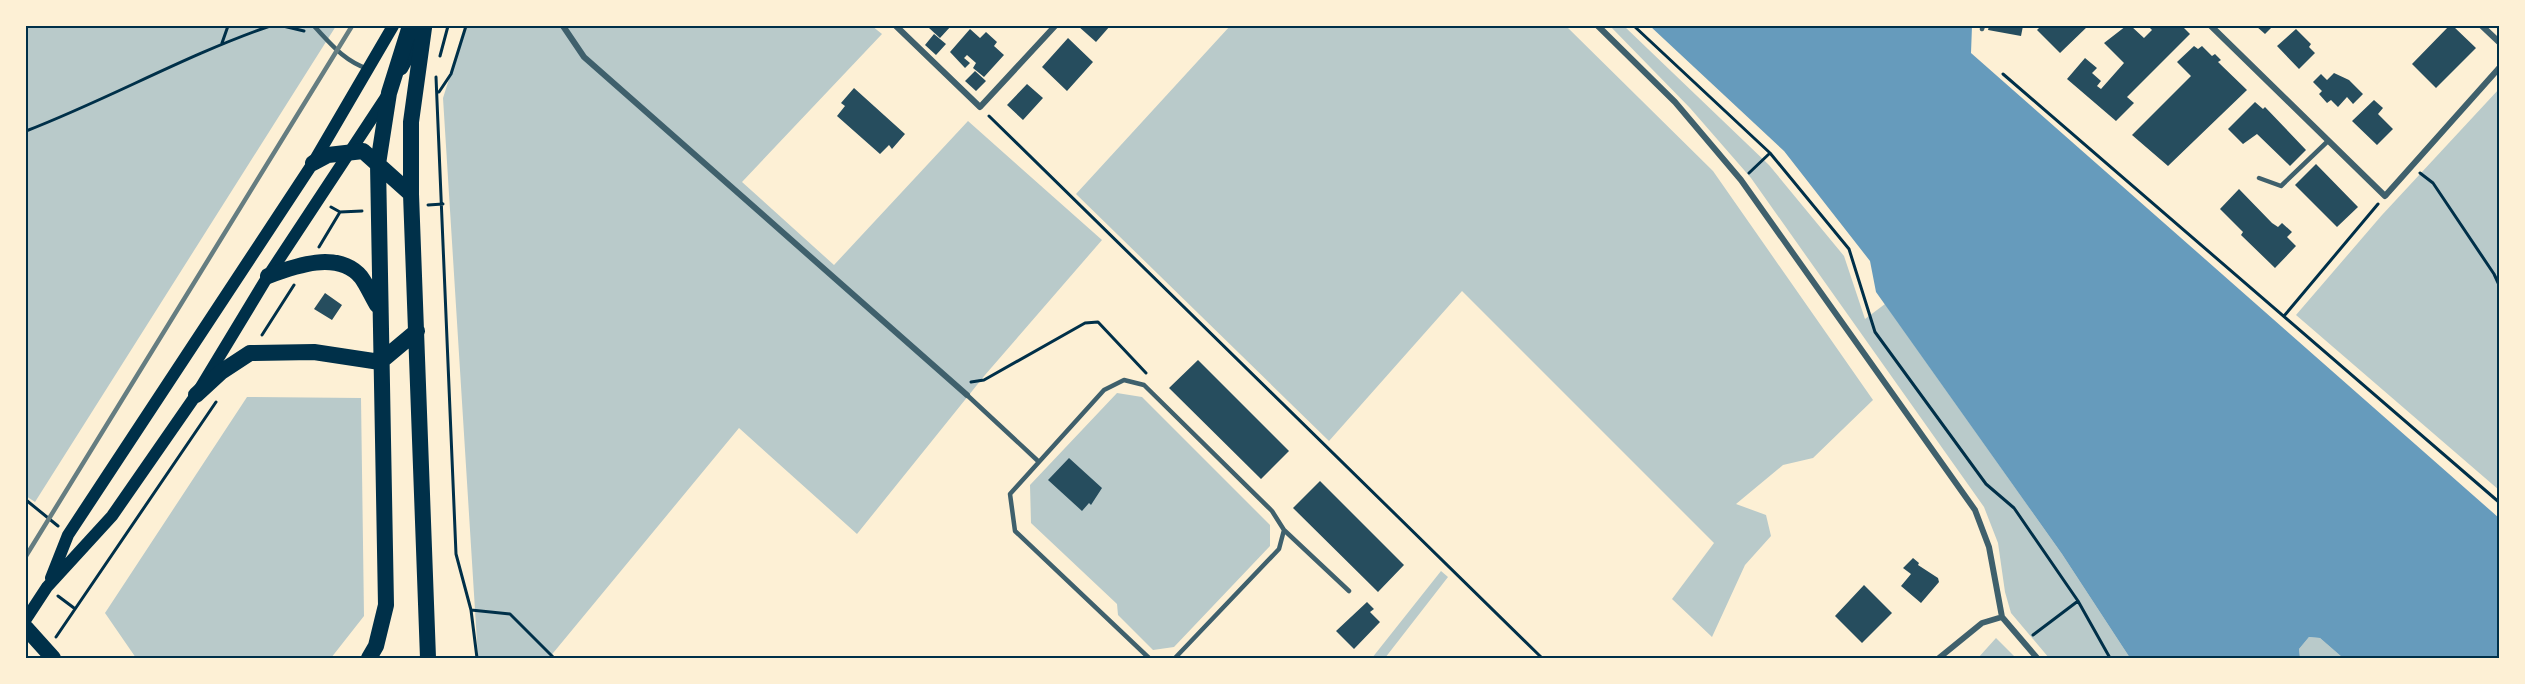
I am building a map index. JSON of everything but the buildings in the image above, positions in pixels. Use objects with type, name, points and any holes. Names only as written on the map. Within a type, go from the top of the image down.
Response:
[{"type":"highway","points":[[369,658],[376,645],[386,605],[378,164],[389,93],[420,26]]},
{"type":"highway","points":[[420,26],[411,122],[411,194],[429,655]]},
{"type":"highway","points":[[314,163],[328,155],[363,151],[411,194]]},
{"type":"highway","points":[[268,276],[308,264],[341,265],[360,276],[379,308]]},
{"type":"highway","points":[[196,395],[221,372],[250,352],[314,351],[380,362],[417,331]]},
{"type":"highway","points":[[26,628],[53,650]]},
{"type":"main road","points":[[47,587],[68,535],[314,163],[393,26]]},
{"type":"main road","points":[[26,619],[47,587],[112,516],[196,395],[268,276],[389,93]]},
{"type":"street","points":[[563,26],[584,57],[967,395]]},
{"type":"street","points":[[896,26],[980,106],[1055,26]]},
{"type":"street","points":[[1598,26],[1676,102],[1741,180],[1976,510],[1989,547],[2002,617],[2037,658]]},
{"type":"street","points":[[2211,26],[2385,196],[2499,67]]},
{"type":"street","points":[[2482,26],[2499,44]]},
{"type":"street","points":[[1939,658],[1982,623],[2002,617]]},
{"type":"lane","points":[[314,26],[336,51],[353,64],[368,69]]},
{"type":"lane","points":[[2259,178],[2281,186],[2328,141]]},
{"type":"lane","points":[[1149,658],[1015,531],[1010,494],[1038,460],[1104,390],[1124,380],[1144,385],[1272,511],[1284,530],[1349,591]]},
{"type":"lane","points":[[967,395],[1038,460]]},
{"type":"lane","points":[[1175,658],[1279,549],[1284,530]]},
{"type":"path","points":[[222,43],[228,26]]},
{"type":"path","points":[[26,131],[88,107],[222,43],[270,26]]},
{"type":"path","points":[[438,63],[448,26]]},
{"type":"path","points":[[438,93],[451,74],[466,26]]},
{"type":"path","points":[[1634,26],[1770,153],[1849,249],[1875,332],[1986,484],[2014,508],[2078,601],[2110,658]]},
{"type":"path","points":[[436,72],[456,554],[471,610],[477,658]]},
{"type":"path","points":[[2003,74],[2499,503]]},
{"type":"path","points":[[980,106],[1542,658]]},
{"type":"path","points":[[1741,180],[1770,153]]},
{"type":"path","points":[[2411,166],[2433,183],[2494,274],[2499,287]]},
{"type":"path","points":[[2284,316],[2385,196]]},
{"type":"path","points":[[250,352],[340,212]]},
{"type":"path","points":[[954,385],[984,380],[1085,323],[1098,322],[1146,372],[1144,385]]},
{"type":"path","points":[[53,650],[75,608],[216,402]]},
{"type":"path","points":[[26,500],[68,535]]},
{"type":"path","points":[[47,587],[75,608]]},
{"type":"path","points":[[2022,643],[2078,601]]},
{"type":"path","points":[[471,610],[510,614],[554,658]]},
{"type":"shaded area","points":[[26,26],[336,26],[35,502],[26,496]]},
{"type":"shaded area","points":[[466,26],[872,26],[882,34],[742,182],[834,265],[968,121],[1102,240],[985,375],[857,534],[739,428],[549,658],[478,658],[443,98]]},
{"type":"shaded area","points":[[1230,26],[1566,26],[1713,171],[1873,400],[1813,458],[1783,465],[1736,504],[1766,515],[1771,536],[1745,565],[1712,637],[1672,599],[1714,543],[1462,291],[1329,441],[1076,194]]},
{"type":"shaded area","points":[[1610,26],[1624,26],[1769,165],[1844,256],[1865,319],[1885,304],[2062,554],[2130,658],[2049,658],[2011,613],[2005,592],[1998,543],[1984,507],[1751,178],[1690,108]]},
{"type":"shaded area","points":[[2499,89],[2499,490],[2296,315],[2382,215]]},
{"type":"shaded area","points":[[1117,393],[1142,397],[1270,525],[1270,546],[1174,647],[1153,650],[1118,615],[1117,604],[1031,523],[1030,485]]},
{"type":"shaded area","points":[[247,397],[361,398],[364,616],[331,658],[136,658],[105,613]]},
{"type":"shaded area","points":[[1441,571],[1448,577],[1385,658],[1372,658]]},
{"type":"shaded area","points":[[2309,637],[2320,638],[2343,658],[2300,658],[2299,649]]},
{"type":"shaded area","points":[[1996,638],[2016,658],[1978,658]]},
{"type":"water","points":[[1650,26],[1972,26],[1971,53],[2499,518],[2499,658],[2343,658],[2320,638],[2309,637],[2299,649],[2300,658],[2130,658],[2062,554],[1876,292],[1870,261],[1784,151]]},
{"type":"railway","points":[[26,556],[352,26]]}]
